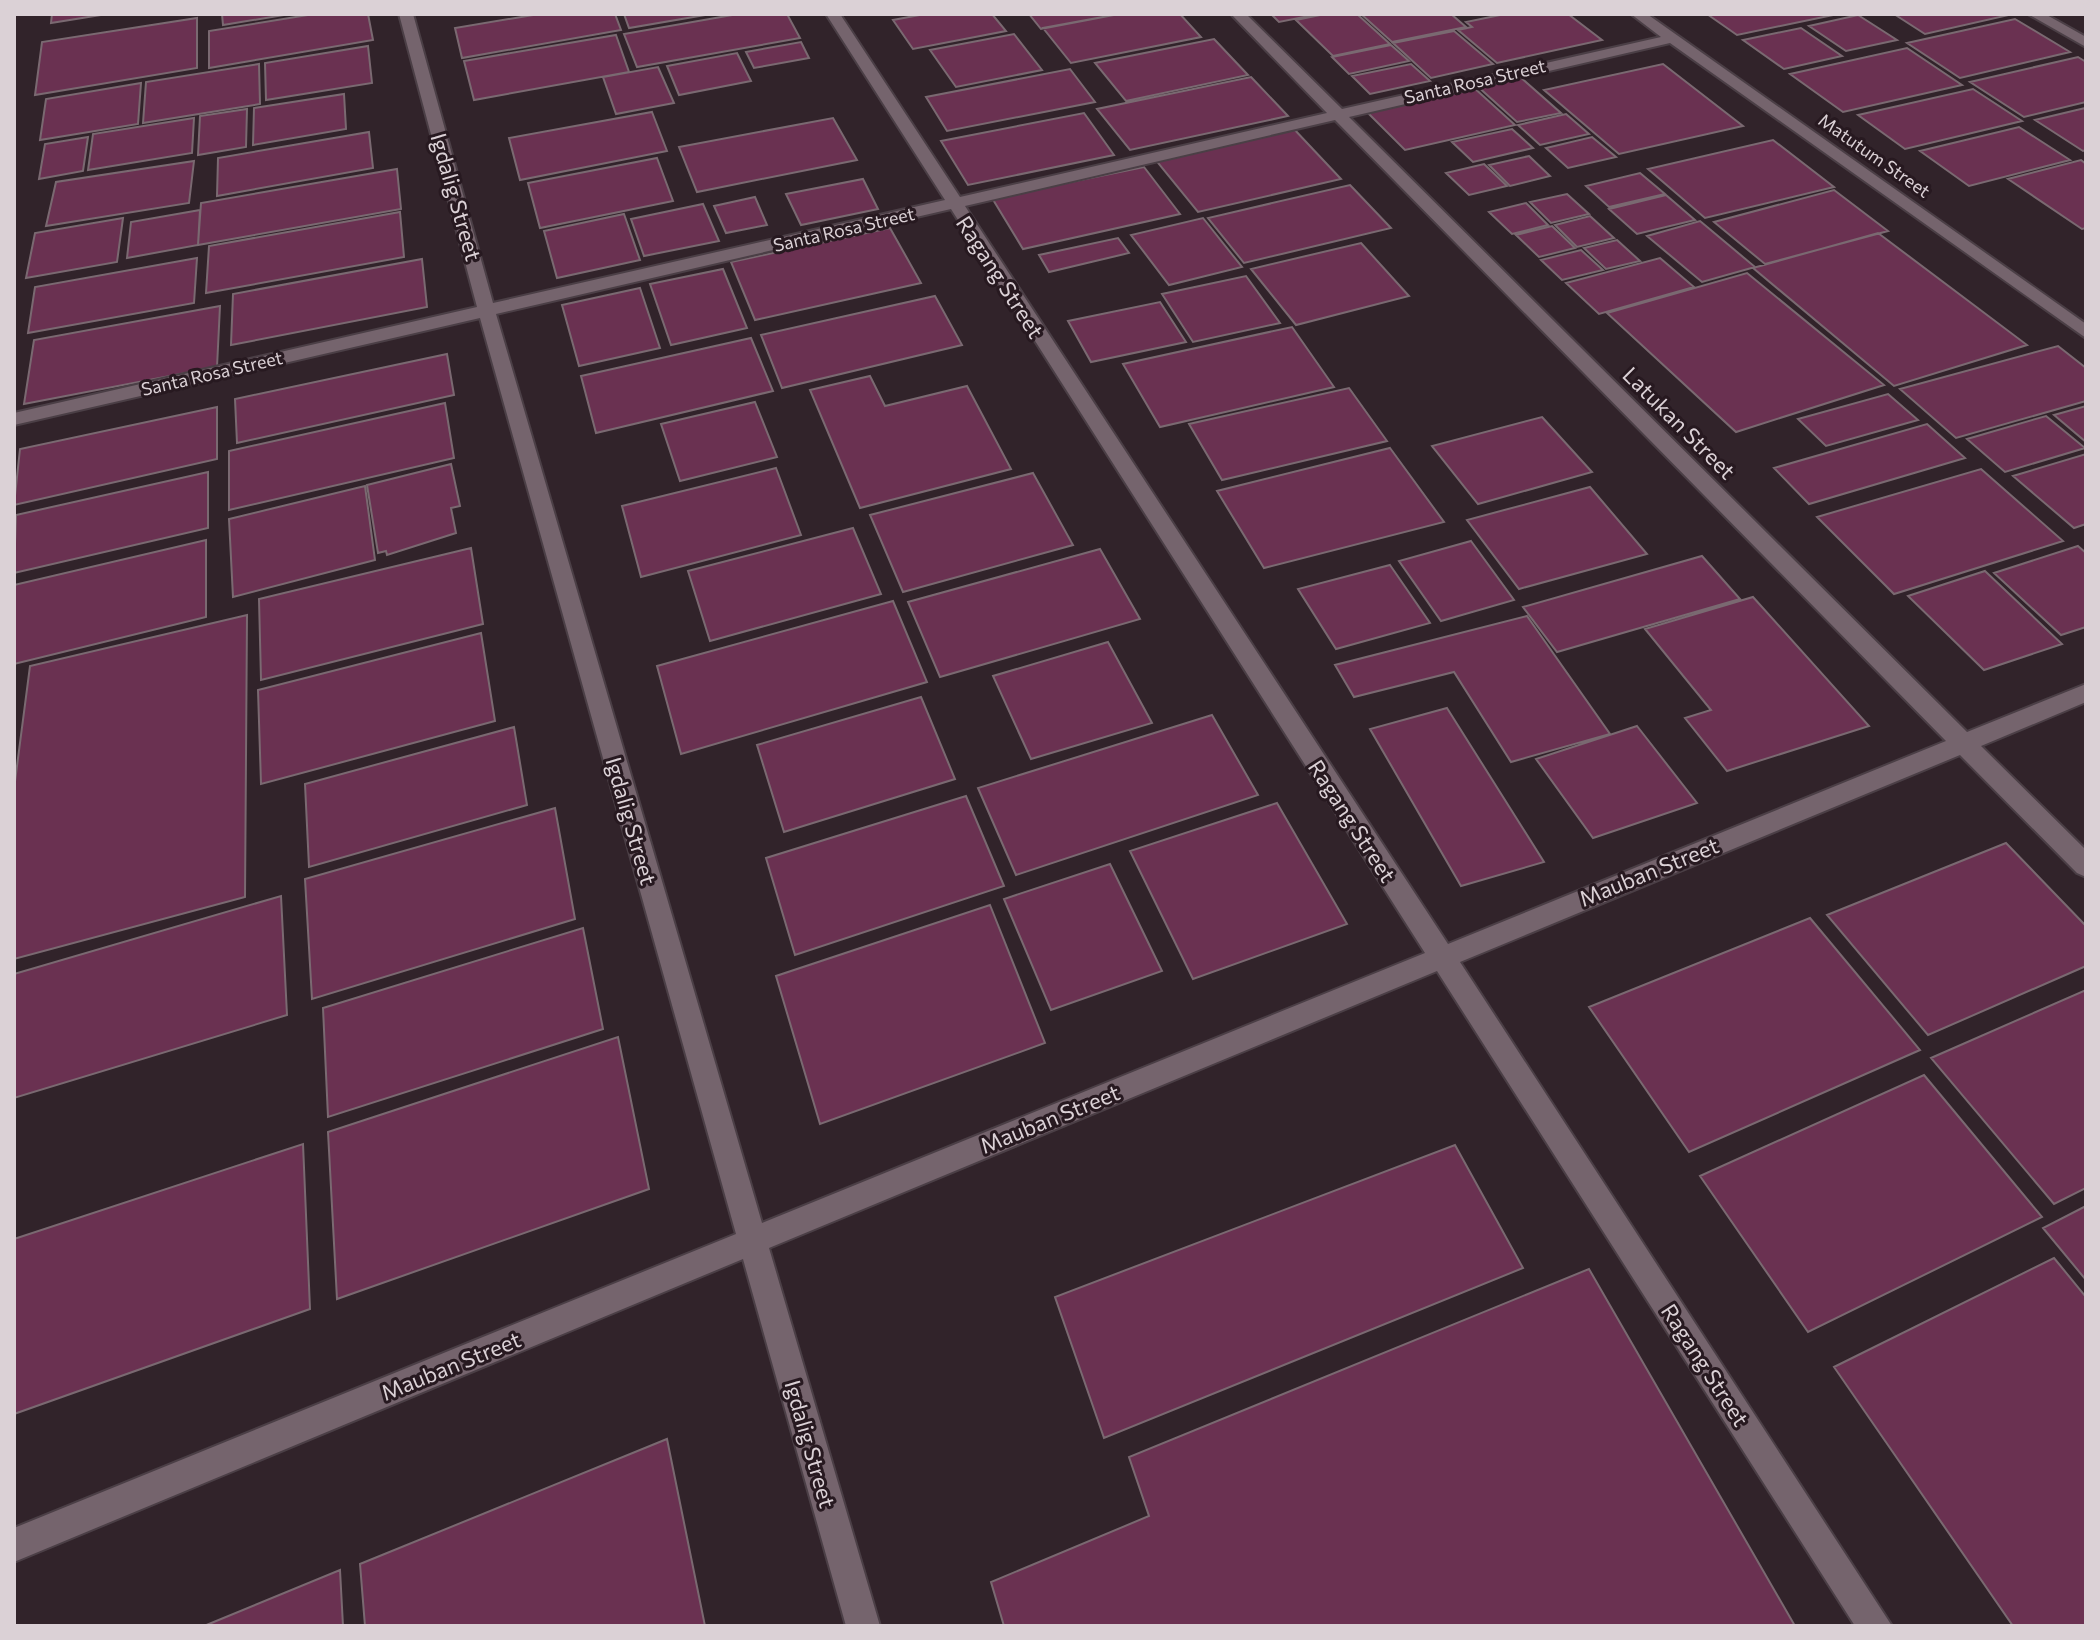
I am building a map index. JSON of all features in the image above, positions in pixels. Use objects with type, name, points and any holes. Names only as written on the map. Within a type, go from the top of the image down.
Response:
[{"type":"street","name":"Igdalig Street","points":[[406,14],[751,1242],[863,1626]]},
{"type":"street","name":"Ragang Street","points":[[833,14],[1440,958],[1875,1626]]},
{"type":"street","name":"Latukan Street","points":[[1238,14],[2086,866]]},
{"type":"street","name":"Matutum Street","points":[[1638,14],[2086,332]]},
{"type":"street","points":[[2035,14],[2086,43]]},
{"type":"street","name":"Santa Rosa Street","points":[[14,419],[1673,38]]},
{"type":"street","name":"Mauban Street","points":[[14,1545],[2086,693]]},
{"type":"building","points":[[52,14],[107,14],[51,23]]},
{"type":"building","points":[[222,14],[290,14],[223,25]]},
{"type":"building","points":[[314,14],[368,14],[373,40],[209,68],[209,31]]},
{"type":"building","points":[[539,14],[615,14],[621,30],[462,58],[455,28]]},
{"type":"building","points":[[624,14],[711,14],[629,28]]},
{"type":"building","points":[[738,14],[787,14],[800,38],[637,67],[624,34]]},
{"type":"building","points":[[925,14],[992,14],[1006,31],[913,49],[893,20]]},
{"type":"building","points":[[1029,14],[1119,14],[1041,29]]},
{"type":"building","points":[[1119,14],[1180,14],[1201,37],[1071,63],[1043,28]]},
{"type":"building","points":[[1271,14],[1319,14],[1279,22]]},
{"type":"building","points":[[1325,14],[1357,14],[1390,44],[1333,56],[1296,20]]},
{"type":"building","points":[[1361,14],[1451,14],[1466,27],[1392,42]]},
{"type":"building","points":[[1505,14],[1568,14],[1602,40],[1497,63],[1458,30],[1472,27],[1466,22]]},
{"type":"building","points":[[1707,14],[1838,14],[1737,35]]},
{"type":"building","points":[[1894,14],[2007,14],[2009,15],[1925,34]]},
{"type":"building","points":[[1858,15],[1897,40],[1846,51],[1809,26]]},
{"type":"building","points":[[197,18],[197,68],[35,95],[42,42]]},
{"type":"building","points":[[2015,19],[2070,52],[1960,78],[1907,43]]},
{"type":"building","points":[[1801,28],[1842,56],[1784,69],[1743,40]]},
{"type":"building","points":[[1454,31],[1493,64],[1431,78],[1393,43]]},
{"type":"building","points":[[1014,34],[1042,70],[956,87],[930,50]]},
{"type":"building","points":[[616,35],[629,72],[474,100],[464,61]]},
{"type":"building","points":[[1214,39],[1248,75],[1126,101],[1095,63]]},
{"type":"building","points":[[801,42],[809,58],[754,68],[746,52]]},
{"type":"building","points":[[1391,45],[1409,61],[1349,74],[1332,57]]},
{"type":"building","points":[[368,46],[372,83],[266,100],[265,63]]},
{"type":"building","points":[[1907,48],[1962,85],[1843,112],[1790,74]]},
{"type":"building","points":[[737,53],[751,81],[679,95],[667,66]]},
{"type":"building","points":[[2078,57],[2086,62],[2086,102],[2024,117],[1970,82]]},
{"type":"building","points":[[259,64],[260,104],[143,123],[146,82]]},
{"type":"building","points":[[1411,64],[1430,81],[1370,94],[1352,76]]},
{"type":"building","points":[[1663,64],[1743,126],[1619,154],[1544,90]]},
{"type":"building","points":[[658,67],[674,103],[616,114],[603,77]]},
{"type":"building","points":[[1070,69],[1095,102],[947,131],[926,97]]},
{"type":"building","points":[[1518,75],[1561,113],[1517,122],[1475,84]]},
{"type":"building","points":[[1251,77],[1288,116],[1130,150],[1097,109]]},
{"type":"building","points":[[141,83],[138,124],[40,140],[46,99]]},
{"type":"building","points":[[1472,86],[1515,125],[1405,150],[1364,109]]},
{"type":"building","points":[[1973,89],[2022,121],[1905,149],[1858,115]]},
{"type":"building","points":[[344,94],[346,129],[253,145],[254,108]]},
{"type":"building","points":[[2085,108],[2086,150],[2083,151],[2035,120]]},
{"type":"building","points":[[247,109],[246,147],[198,155],[200,116]]},
{"type":"building","points":[[652,112],[667,151],[520,180],[509,138]]},
{"type":"building","points":[[1084,113],[1114,155],[968,185],[941,141]]},
{"type":"building","points":[[1566,114],[1589,134],[1540,145],[1518,125]]},
{"type":"building","points":[[194,118],[192,153],[88,170],[93,134]]},
{"type":"building","points":[[833,118],[857,160],[697,192],[679,147]]},
{"type":"building","points":[[2019,127],[2070,160],[1969,186],[1920,151]]},
{"type":"building","points":[[1293,128],[1341,179],[1198,212],[1154,158]]},
{"type":"building","points":[[1512,129],[1533,148],[1473,162],[1452,142]]},
{"type":"building","points":[[369,132],[373,168],[217,196],[218,158]]},
{"type":"building","points":[[88,137],[83,171],[39,179],[45,144]]},
{"type":"building","points":[[1592,137],[1616,157],[1568,168],[1546,148]]},
{"type":"building","points":[[1773,140],[1834,187],[1705,218],[1648,169]]},
{"type":"building","points":[[1529,156],[1550,176],[1510,186],[1489,165]]},
{"type":"building","points":[[657,158],[673,201],[540,228],[528,183]]},
{"type":"building","points":[[2081,160],[2086,164],[2086,228],[2082,229],[2008,179]]},
{"type":"building","points":[[194,161],[189,203],[46,226],[56,182]]},
{"type":"building","points":[[1484,164],[1507,186],[1469,195],[1446,173]]},
{"type":"building","points":[[1144,167],[1180,214],[1023,249],[992,198]]},
{"type":"building","points":[[397,169],[401,209],[198,245],[201,203]]},
{"type":"building","points":[[1640,173],[1665,194],[1609,207],[1586,186]]},
{"type":"building","points":[[863,179],[878,209],[801,225],[786,194]]},
{"type":"building","points":[[1350,185],[1391,228],[1244,263],[1208,218]]},
{"type":"building","points":[[1834,190],[1888,231],[1765,264],[1714,222]]},
{"type":"building","points":[[1567,194],[1589,214],[1551,223],[1530,202]]},
{"type":"building","points":[[1666,195],[1695,220],[1637,234],[1609,209]]},
{"type":"building","points":[[755,197],[767,225],[726,233],[714,206]]},
{"type":"building","points":[[1526,203],[1548,225],[1512,234],[1489,212]]},
{"type":"building","points":[[703,204],[719,241],[644,256],[631,219]]},
{"type":"building","points":[[200,210],[198,245],[127,258],[131,222]]},
{"type":"building","points":[[400,212],[404,257],[206,293],[209,246]]},
{"type":"building","points":[[624,214],[640,260],[557,278],[544,231]]},
{"type":"building","points":[[1590,216],[1614,238],[1577,247],[1555,225]]},
{"type":"building","points":[[123,218],[117,262],[26,278],[35,233]]},
{"type":"building","points":[[1203,218],[1242,267],[1169,285],[1131,235]]},
{"type":"building","points":[[1700,221],[1755,267],[1702,282],[1647,236]]},
{"type":"building","points":[[1552,226],[1575,248],[1539,257],[1516,235]]},
{"type":"building","points":[[890,228],[921,283],[755,320],[731,262]]},
{"type":"building","points":[[1878,233],[2027,345],[1894,386],[1753,268]]},
{"type":"building","points":[[1118,238],[1129,253],[1049,272],[1039,255]]},
{"type":"building","points":[[1617,240],[1640,261],[1606,269],[1584,248]]},
{"type":"building","points":[[1361,243],[1409,296],[1296,325],[1251,269]]},
{"type":"building","points":[[1581,250],[1603,270],[1562,280],[1541,260]]},
{"type":"building","points":[[197,258],[194,303],[28,333],[35,287]]},
{"type":"building","points":[[1660,258],[1694,287],[1599,314],[1566,283]]},
{"type":"building","points":[[422,259],[427,307],[231,345],[233,294]]},
{"type":"building","points":[[723,269],[747,328],[671,345],[650,284]]},
{"type":"building","points":[[1747,273],[1884,385],[1736,432],[1607,313]]},
{"type":"building","points":[[1246,276],[1280,323],[1193,342],[1162,294]]},
{"type":"building","points":[[640,288],[660,348],[579,366],[562,305]]},
{"type":"building","points":[[935,296],[962,345],[782,388],[761,335]]},
{"type":"building","points":[[1160,302],[1186,342],[1091,362],[1068,321]]},
{"type":"building","points":[[220,306],[217,367],[24,404],[34,340]]},
{"type":"building","points":[[1292,327],[1334,387],[1160,427],[1123,364]]},
{"type":"building","points":[[751,338],[773,391],[596,433],[581,376]]},
{"type":"building","points":[[2058,346],[2086,368],[2086,401],[1956,438],[1900,389]]},
{"type":"building","points":[[447,354],[454,395],[237,443],[235,399]]},
{"type":"building","points":[[870,376],[885,406],[967,386],[1011,469],[860,508],[810,390]]},
{"type":"building","points":[[1349,388],[1387,441],[1222,480],[1189,424]]},
{"type":"building","points":[[1888,394],[1918,420],[1826,446],[1798,419]]},
{"type":"building","points":[[755,402],[777,457],[680,481],[661,424]]},
{"type":"building","points":[[445,403],[454,458],[229,510],[229,451]]},
{"type":"building","points":[[2086,406],[2086,442],[2054,415]]},
{"type":"building","points":[[217,407],[217,459],[14,505],[20,449]]},
{"type":"building","points":[[2046,416],[2085,448],[2005,472],[1967,439]]},
{"type":"building","points":[[1542,417],[1592,472],[1478,504],[1432,446]]},
{"type":"building","points":[[1927,424],[1965,458],[1809,504],[1774,468]]},
{"type":"building","points":[[1390,448],[1444,522],[1264,568],[1217,491]]},
{"type":"building","points":[[2086,454],[2086,524],[2074,528],[2013,476]]},
{"type":"building","points":[[451,464],[460,506],[451,508],[456,533],[387,555],[386,551],[378,553],[367,485]]},
{"type":"building","points":[[776,468],[801,535],[641,577],[622,506]]},
{"type":"building","points":[[1981,469],[2063,541],[1894,594],[1817,517]]},
{"type":"building","points":[[208,472],[208,528],[14,573],[16,515]]},
{"type":"building","points":[[1033,473],[1073,545],[903,592],[870,515]]},
{"type":"building","points":[[365,486],[375,560],[233,597],[229,519]]},
{"type":"building","points":[[1590,487],[1647,554],[1519,589],[1467,520]]},
{"type":"building","points":[[853,528],[881,594],[710,641],[688,571]]},
{"type":"building","points":[[206,540],[206,617],[14,664],[14,585]]},
{"type":"building","points":[[1471,541],[1514,600],[1441,621],[1399,561]]},
{"type":"building","points":[[2078,546],[2086,553],[2086,627],[2061,635],[1994,573]]},
{"type":"building","points":[[471,548],[483,624],[261,680],[259,599]]},
{"type":"building","points":[[1100,549],[1140,619],[940,677],[908,602]]},
{"type":"building","points":[[1702,556],[1740,599],[1557,652],[1523,607]]},
{"type":"building","points":[[1390,565],[1430,623],[1336,649],[1298,589]]},
{"type":"building","points":[[1985,571],[2062,644],[1984,670],[1908,596]]},
{"type":"building","points":[[1753,597],[1869,726],[1727,771],[1685,718],[1711,710],[1645,629]]},
{"type":"building","points":[[893,601],[927,682],[681,754],[657,666]]},
{"type":"building","points":[[247,615],[245,897],[14,959],[14,789],[30,666]]},
{"type":"building","points":[[1527,616],[1610,734],[1511,762],[1454,672],[1354,697],[1335,665]]},
{"type":"building","points":[[481,633],[495,721],[261,784],[258,690]]},
{"type":"building","points":[[1108,642],[1152,723],[1031,759],[993,676]]},
{"type":"building","points":[[921,697],[955,779],[784,832],[757,745]]},
{"type":"building","points":[[1447,708],[1544,862],[1461,886],[1370,729]]},
{"type":"building","points":[[1212,715],[1258,795],[1016,875],[978,788]]},
{"type":"building","points":[[1637,726],[1697,803],[1593,838],[1536,759]]},
{"type":"building","points":[[514,727],[527,805],[309,867],[305,784]]},
{"type":"building","points":[[966,796],[1004,886],[795,955],[766,858]]},
{"type":"building","points":[[1277,803],[1347,924],[1193,979],[1130,851]]},
{"type":"building","points":[[555,808],[575,919],[312,999],[305,879]]},
{"type":"building","points":[[2006,843],[2086,926],[2086,966],[1928,1035],[1827,915]]},
{"type":"building","points":[[1110,864],[1162,971],[1051,1010],[1004,899]]},
{"type":"building","points":[[281,896],[287,1015],[14,1098],[14,974]]},
{"type":"building","points":[[990,905],[1045,1043],[820,1124],[776,976]]},
{"type":"building","points":[[1810,918],[1920,1050],[1689,1152],[1589,1007]]},
{"type":"building","points":[[583,928],[603,1029],[328,1117],[323,1008]]},
{"type":"building","points":[[2086,990],[2086,1188],[2054,1204],[1931,1058]]},
{"type":"building","points":[[618,1037],[649,1189],[337,1299],[328,1132]]},
{"type":"building","points":[[1924,1075],[2042,1217],[1808,1332],[1700,1176]]},
{"type":"building","points":[[303,1144],[310,1309],[14,1414],[14,1239]]},
{"type":"building","points":[[1455,1145],[1523,1268],[1104,1438],[1055,1297]]},
{"type":"building","points":[[2086,1206],[2086,1280],[2043,1228]]},
{"type":"building","points":[[2054,1258],[2086,1297],[2086,1626],[2013,1626],[1834,1367]]},
{"type":"building","points":[[1589,1269],[1795,1626],[1004,1626],[991,1582],[1149,1516],[1129,1457]]},
{"type":"building","points":[[667,1439],[705,1626],[365,1626],[360,1564]]},
{"type":"building","points":[[340,1570],[343,1626],[204,1626]]}]
